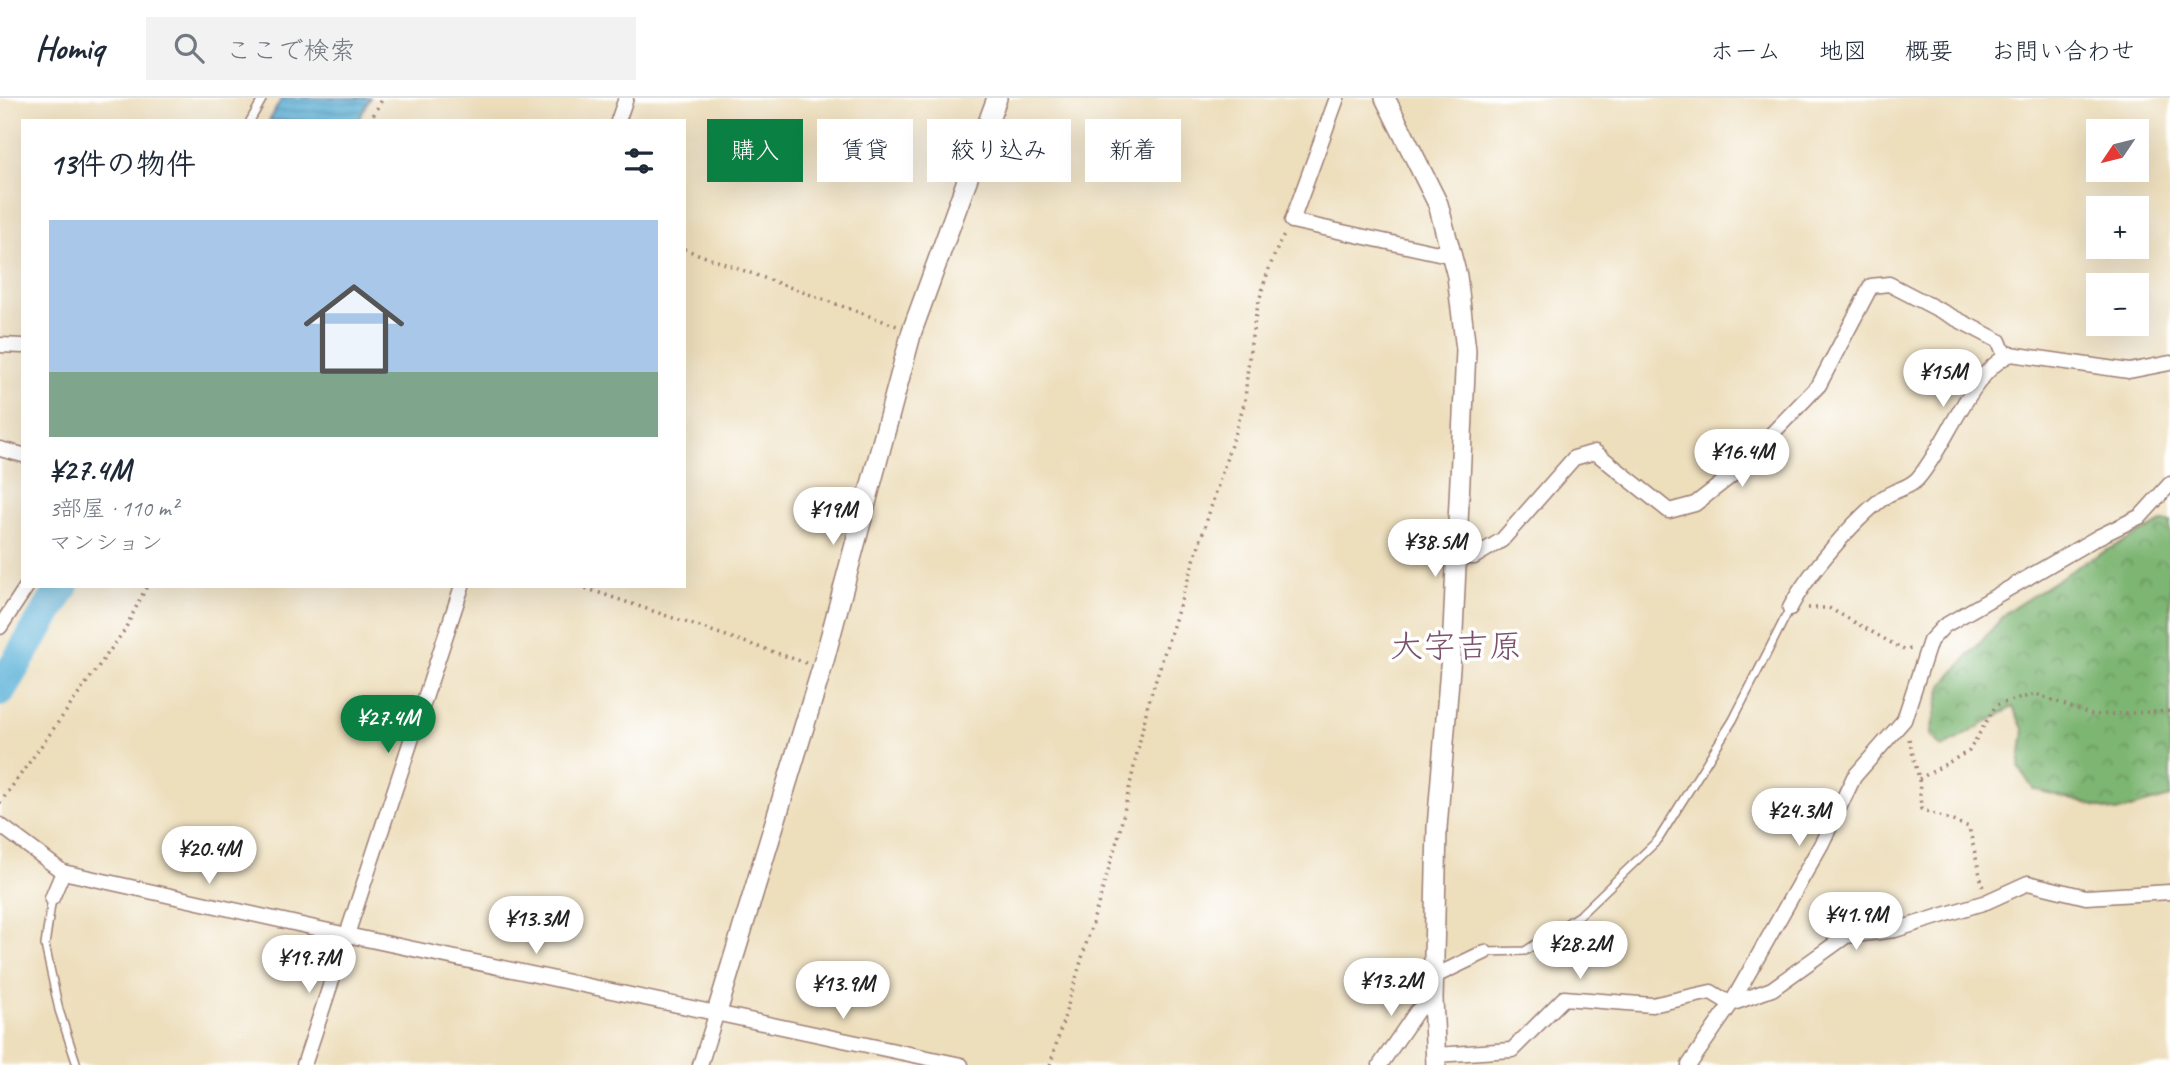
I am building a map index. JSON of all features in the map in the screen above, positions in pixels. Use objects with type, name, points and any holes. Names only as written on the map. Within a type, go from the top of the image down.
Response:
[{"type":"street","points":[[619,119],[626,98]]},
{"type":"street","points":[[700,1065],[822,668],[912,331],[997,98]]},
{"type":"street","points":[[1337,98],[1292,220],[1452,256]]},
{"type":"street","points":[[1385,98],[1438,204],[1452,256],[1466,350],[1453,631],[1437,828],[1433,976],[1436,1060],[1512,1050],[1564,998],[1652,1005],[1711,992],[1731,1004]]},
{"type":"street","points":[[1456,555],[1474,557],[1502,540],[1574,458],[1595,452],[1669,511],[1695,504],[1731,476],[1819,385],[1871,286],[1889,284],[1998,341],[2005,356]]},
{"type":"street","points":[[0,345],[21,346]]},
{"type":"street","points":[[1790,608],[1798,592],[1832,550],[1883,498],[1917,480],[1981,380],[2005,356],[2011,354],[2129,371],[2170,363]]},
{"type":"street","points":[[0,449],[21,454]]},
{"type":"street","points":[[1689,1065],[1731,1004],[1822,843],[1854,777],[1904,720],[1930,641],[1944,626],[2098,537],[2141,516],[2170,484]]},
{"type":"street","points":[[0,627],[26,588]]},
{"type":"street","points":[[304,1065],[461,588]]},
{"type":"street","points":[[0,825],[63,872],[961,1065]]},
{"type":"street","points":[[52,898],[63,872]]},
{"type":"street","points":[[1731,1004],[1772,989],[1846,936],[1895,930],[1986,902],[2028,883],[2086,897],[2170,892]]},
{"type":"street","points":[[1433,976],[1485,952]]},
{"type":"street","points":[[1380,1065],[1417,1011],[1433,999]]},
{"type":"lane","points":[[251,119],[263,98]]},
{"type":"lane","points":[[1485,952],[1525,951],[1581,914],[1658,840],[1733,719],[1790,608]]},
{"type":"lane","points":[[52,898],[45,945],[59,1010],[77,1065]]},
{"type":"path","points":[[371,119],[383,98]]},
{"type":"path","points":[[1050,1065],[1119,834],[1148,704],[1245,401],[1248,357],[1257,305],[1274,254],[1292,220]]},
{"type":"path","points":[[686,251],[912,331]]},
{"type":"path","points":[[0,803],[124,631],[146,588]]},
{"type":"path","points":[[585,588],[822,668]]},
{"type":"path","points":[[1790,608],[1829,608],[1906,651],[1930,641]]},
{"type":"path","points":[[1919,779],[1969,751],[1996,705],[2036,694],[2092,715],[2170,711]]},
{"type":"path","points":[[1904,720],[1919,779],[1921,809],[1969,827],[1986,902]]},
{"type":"green space","points":[[2162,522],[2170,522],[2170,797],[2116,812],[2033,789],[2019,767],[2024,731],[2013,707],[1942,748],[1930,735],[1942,686],[2007,612],[2088,560]]},
{"type":"water","points":[[282,98],[370,98],[359,119],[270,119]]},
{"type":"waterway","points":[[0,690],[62,588]]},
{"type":"district","name":"大字吉原","points":[[1456,646]]}]
